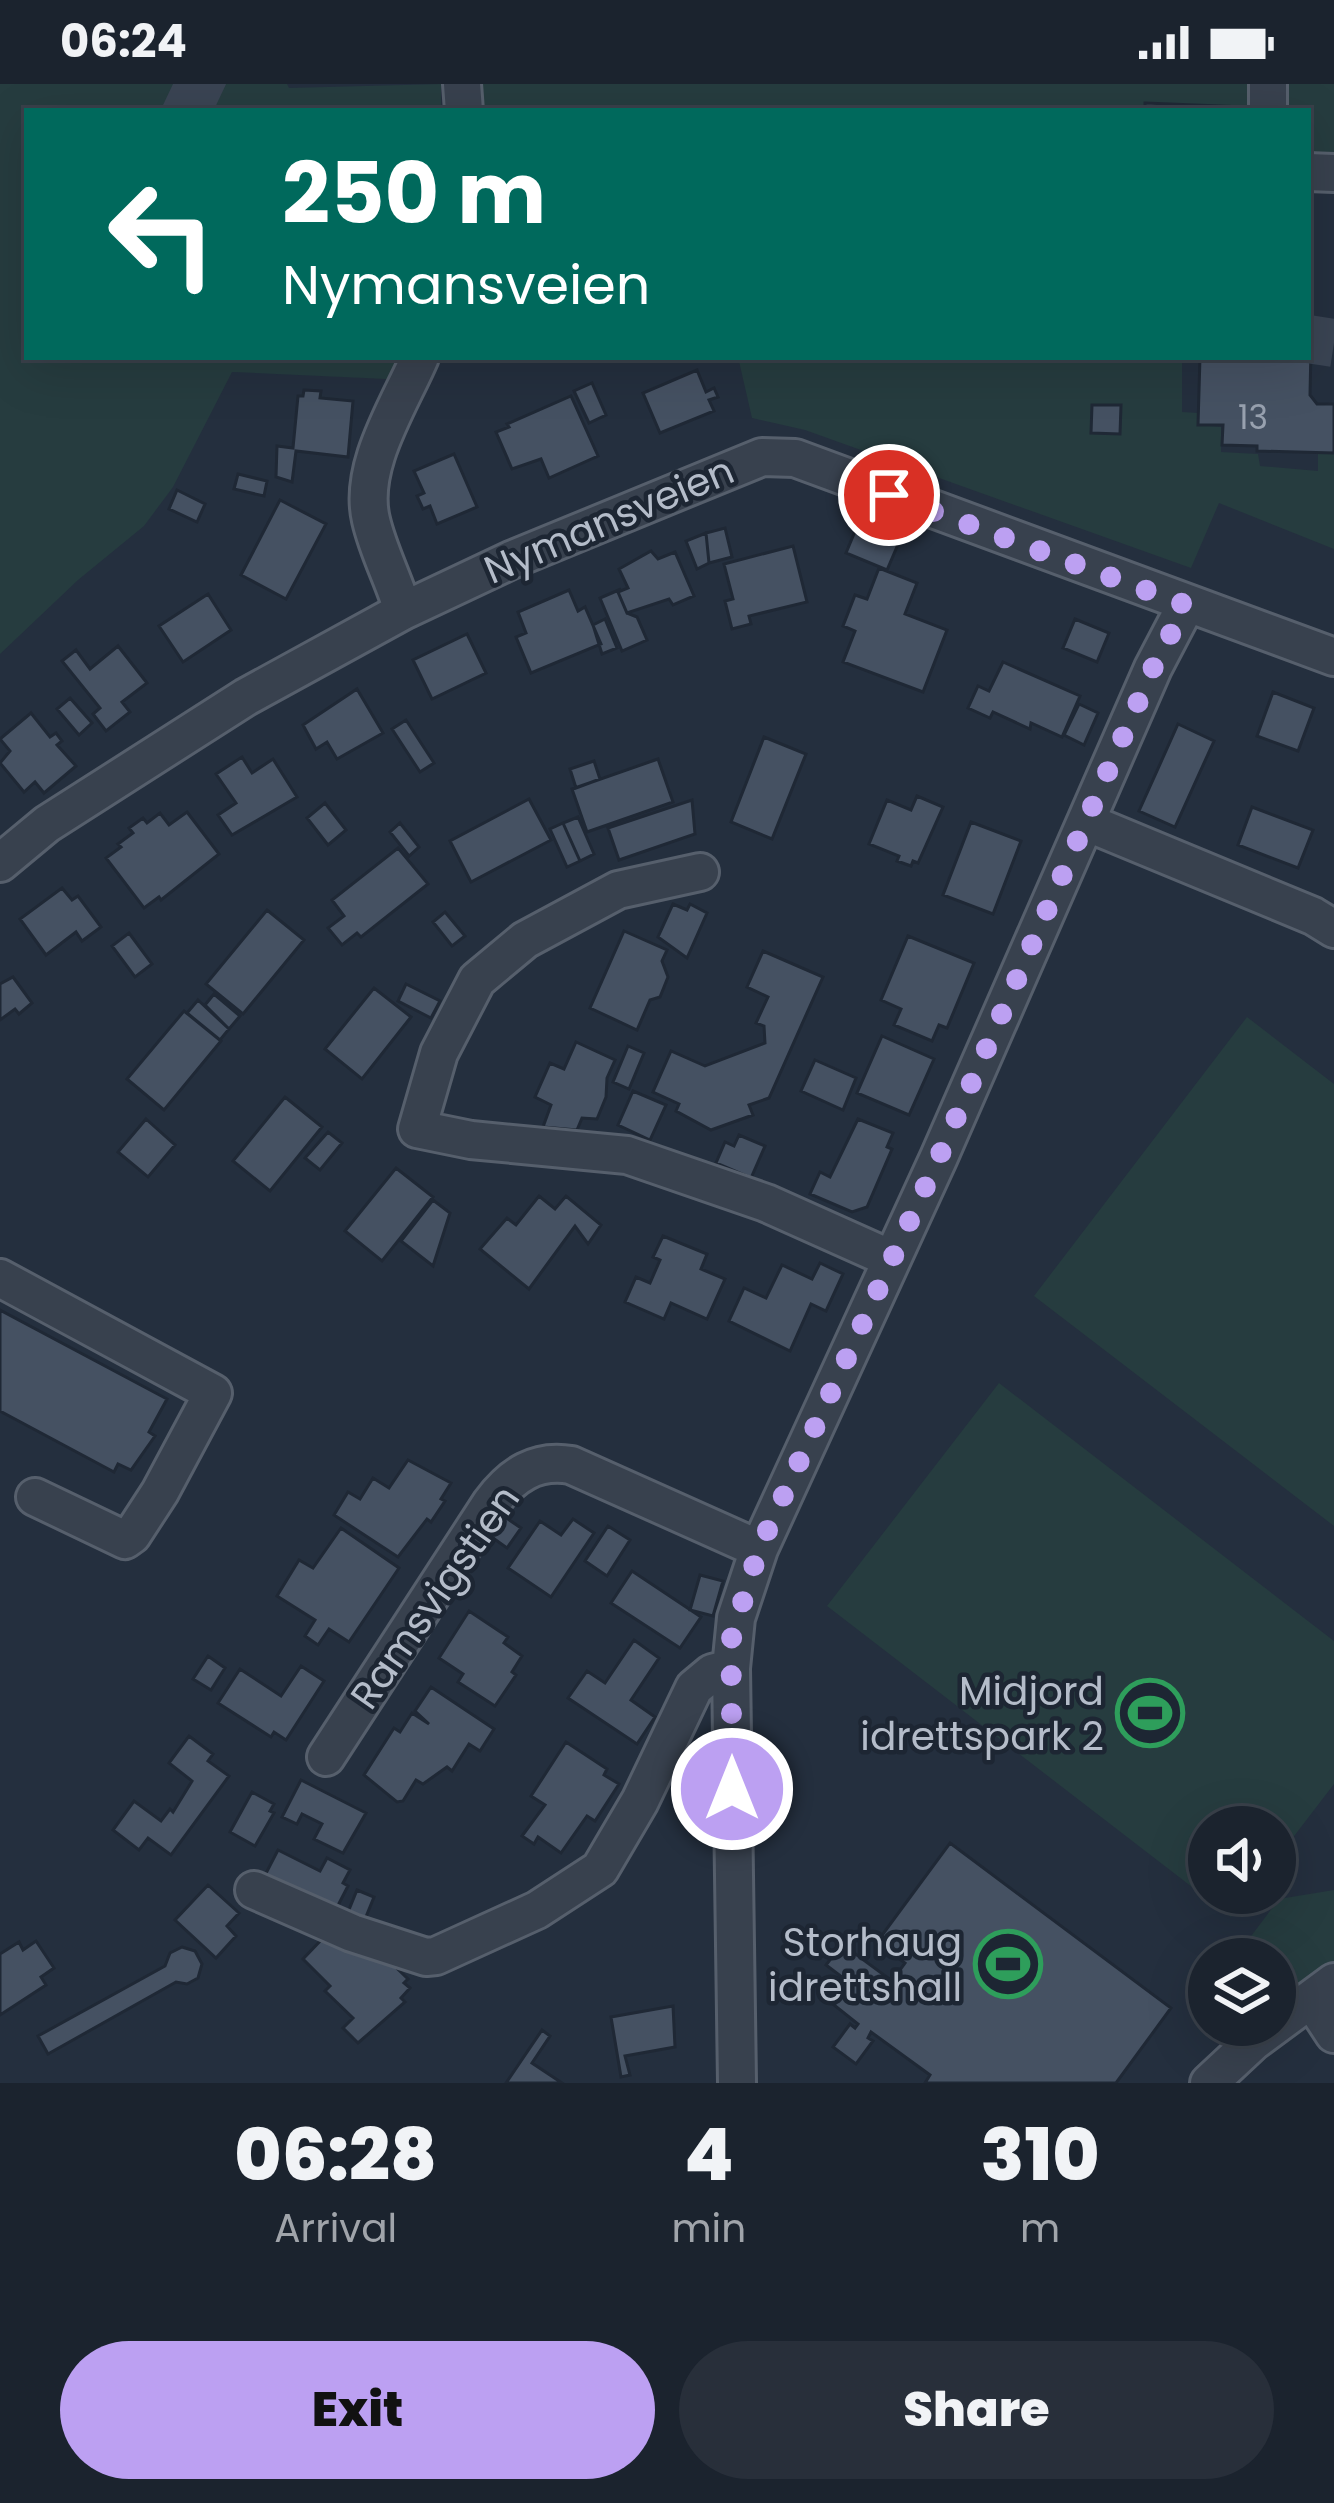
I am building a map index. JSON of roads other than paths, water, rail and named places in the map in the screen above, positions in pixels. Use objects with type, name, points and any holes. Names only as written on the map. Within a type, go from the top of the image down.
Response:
[{"type":"street","points":[[403,610],[369,504],[378,456],[420,360]]},
{"type":"street","name":"Nymansveien","points":[[4,849],[246,697],[403,610],[741,463],[784,456],[1334,657]]},
{"type":"street","points":[[737,2083],[731,1668],[736,1618],[759,1549],[1153,668],[1186,605]]},
{"type":"street","points":[[1086,822],[1313,916],[1334,929]]},
{"type":"street","points":[[700,872],[618,890],[525,940],[477,980],[439,1052],[417,1129],[627,1155],[766,1203],[891,1259]]},
{"type":"street","points":[[0,1278],[228,1401],[132,1535],[116,1538],[35,1498]]},
{"type":"street","name":"Ramsvigstien","points":[[326,1756],[491,1503],[525,1470],[550,1462],[571,1465],[759,1549]]},
{"type":"street","points":[[254,1890],[416,1955],[436,1956],[537,1910],[600,1869],[640,1802],[694,1688],[712,1673],[731,1668]]},
{"type":"street","points":[[1209,2083],[1253,2042],[1322,1990],[1334,2034]]},
{"type":"tunnel","points":[[173,84],[224,108]]},
{"type":"tunnel","points":[[1311,339],[1334,343]]},
{"type":"place","name":"Midjord idrettspark 2","points":[[1150,1713]]},
{"type":"place","name":"Storhaug idrettshall","points":[[1008,1964]]}]
